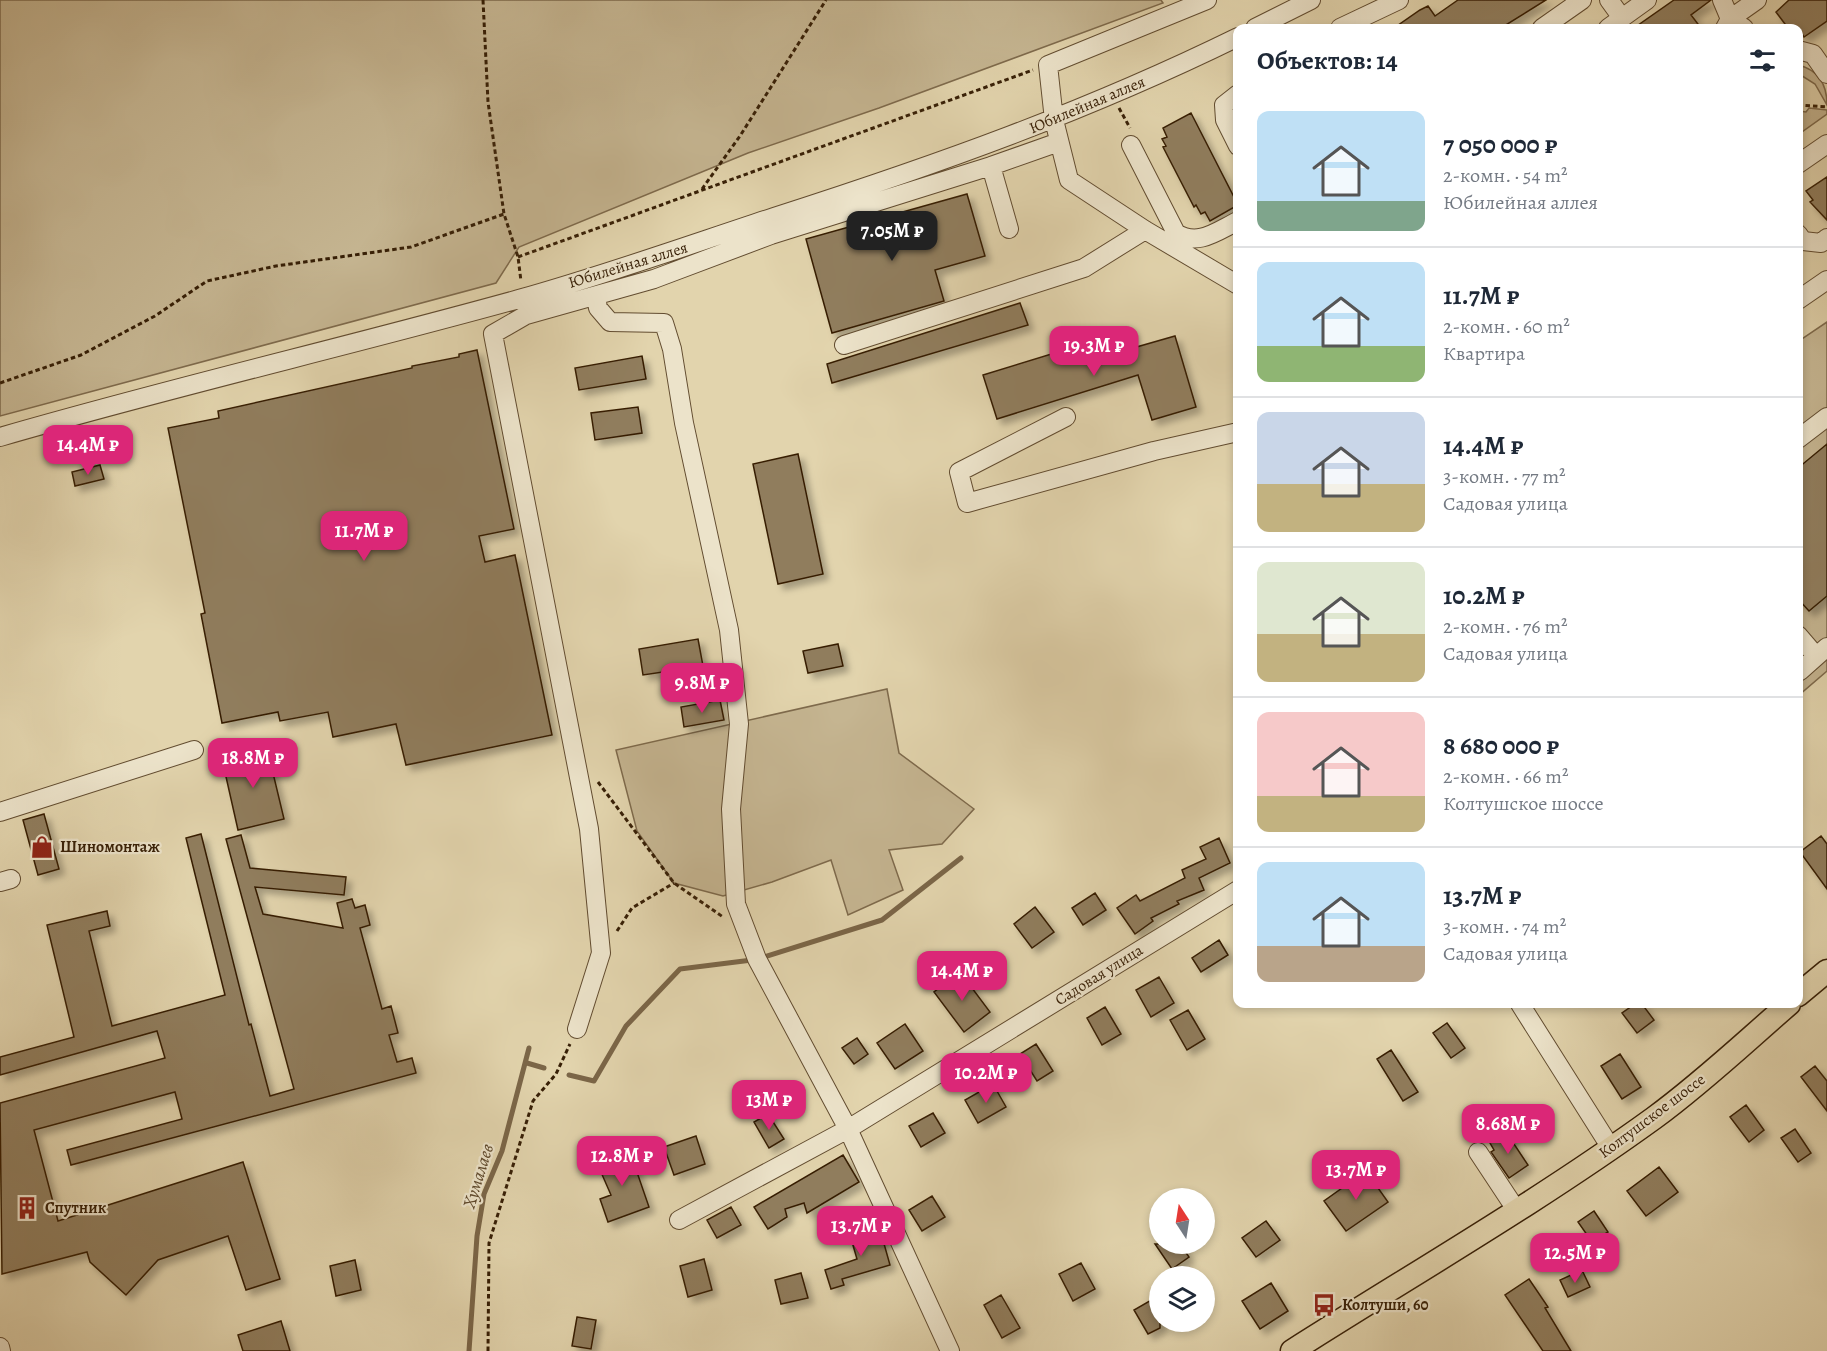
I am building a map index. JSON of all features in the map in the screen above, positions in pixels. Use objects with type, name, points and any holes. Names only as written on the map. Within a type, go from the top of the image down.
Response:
[{"type":"main road","points":[[1803,991],[1827,971]]},
{"type":"main road","name":"Колтушское шоссе","points":[[1292,1351],[1517,1211],[1611,1148],[1656,1116],[1784,1008]]},
{"type":"street","points":[[1207,0],[1048,65],[1054,120],[1070,180],[1145,230],[1233,282]]},
{"type":"street","points":[[1274,19],[1277,0]]},
{"type":"street","points":[[1263,24],[1311,0]]},
{"type":"street","points":[[1348,24],[1399,0]]},
{"type":"street","points":[[1548,24],[1582,0]]},
{"type":"street","points":[[1609,0],[1615,23],[1647,0]]},
{"type":"street","points":[[1722,0],[1733,24]]},
{"type":"street","points":[[1734,24],[1757,0]]},
{"type":"street","name":"Юбилейная аллея","points":[[0,437],[219,376],[523,298],[891,180],[1054,120],[1233,39]]},
{"type":"street","points":[[1803,51],[1813,54],[1827,74]]},
{"type":"street","points":[[1233,98],[1224,105],[1224,120],[1233,137]]},
{"type":"street","points":[[577,1029],[601,953],[589,829],[493,334],[526,315],[596,297],[771,235],[991,166],[1059,142]]},
{"type":"street","points":[[1803,161],[1827,144]]},
{"type":"street","points":[[1131,145],[1176,233],[1186,240],[1200,240],[1233,224]]},
{"type":"street","points":[[991,166],[1009,229]]},
{"type":"street","points":[[844,345],[1084,268],[1145,230]]},
{"type":"street","points":[[1803,241],[1821,243],[1827,238]]},
{"type":"street","points":[[1803,297],[1827,280]]},
{"type":"street","points":[[596,297],[598,308],[610,322],[664,323],[672,349],[684,423],[729,630],[739,724],[731,809],[736,904],[744,931],[848,1129],[950,1351]]},
{"type":"street","points":[[1066,417],[959,472],[967,503],[1154,451],[1233,433]]},
{"type":"street","points":[[1803,435],[1827,417]]},
{"type":"street","points":[[1803,638],[1822,651],[1803,668]]},
{"type":"street","points":[[0,812],[194,750]]},
{"type":"street","name":"Садовая улица","points":[[679,1220],[848,1129],[1233,893]]},
{"type":"street","points":[[1523,1008],[1611,1148]]},
{"type":"street","points":[[1478,1152],[1517,1211]]},
{"type":"path","points":[[483,0],[488,102],[504,214],[518,257],[523,298]]},
{"type":"path","points":[[702,189],[740,136],[826,0]]},
{"type":"path","points":[[518,257],[1048,65]]},
{"type":"path","points":[[1113,95],[1135,136],[1131,145]]},
{"type":"path","points":[[1803,105],[1827,107]]},
{"type":"path","points":[[0,382],[81,355],[155,316],[207,281],[276,266],[411,247],[504,214]]},
{"type":"path","points":[[594,778],[674,883],[744,931]]},
{"type":"path","points":[[601,953],[633,908],[674,883]]},
{"type":"path","points":[[488,1351],[489,1244],[533,1101],[556,1074],[577,1029]]},
{"type":"shaded area","points":[[0,0],[1161,0],[1163,3],[879,108],[748,153],[519,247],[496,283],[0,416]]},
{"type":"shaded area","points":[[1803,66],[1820,79],[1827,105],[1815,84],[1803,76]]},
{"type":"shaded area","points":[[1809,108],[1827,110],[1827,114],[1803,131],[1803,112],[1806,112]]},
{"type":"shaded area","points":[[1827,322],[1827,671],[1803,692],[1803,338]]},
{"type":"shaded area","points":[[887,689],[899,753],[974,809],[942,844],[889,850],[903,890],[848,915],[831,860],[772,882],[723,896],[674,883],[637,831],[616,750]]},
{"type":"building","points":[[1458,0],[1546,0],[1507,24],[1400,24],[1428,6],[1435,16]]},
{"type":"building","points":[[1674,0],[1711,0],[1691,15],[1698,24],[1640,24]]},
{"type":"building","points":[[1789,0],[1827,0],[1827,21],[1804,37],[1803,24],[1785,24],[1776,12]]},
{"type":"building","points":[[1191,113],[1233,195],[1233,208],[1210,221],[1205,212],[1201,214],[1196,205],[1194,207],[1163,147],[1166,146],[1162,139],[1167,137],[1163,128]]},
{"type":"building","points":[[1827,177],[1827,220],[1810,202],[1813,200],[1806,191]]},
{"type":"building","points":[[967,194],[985,256],[935,270],[944,301],[832,333],[806,239]]},
{"type":"building","points":[[1020,303],[1028,325],[832,383],[827,364]]},
{"type":"building","points":[[1175,336],[1196,407],[1152,420],[1138,375],[997,419],[983,375],[1107,337],[1112,354]]},
{"type":"building","points":[[477,350],[514,529],[479,536],[485,562],[515,555],[552,735],[406,765],[396,724],[333,737],[328,712],[280,721],[278,712],[222,723],[201,614],[205,613],[168,428],[219,418],[218,411],[459,357],[459,354]]},
{"type":"building","points":[[642,356],[646,379],[579,390],[575,368]]},
{"type":"building","points":[[638,407],[642,433],[595,440],[591,413]]},
{"type":"building","points":[[1827,444],[1827,596],[1809,611],[1803,604],[1803,464]]},
{"type":"building","points":[[798,454],[823,574],[778,584],[753,464]]},
{"type":"building","points":[[100,465],[104,479],[75,486],[72,472]]},
{"type":"building","points":[[698,639],[703,666],[643,675],[639,649]]},
{"type":"building","points":[[838,644],[843,666],[808,673],[803,651]]},
{"type":"building","points":[[720,700],[724,720],[684,727],[681,707]]},
{"type":"building","points":[[267,748],[284,819],[238,830],[222,759]]},
{"type":"building","points":[[44,814],[59,869],[38,875],[23,820]]},
{"type":"building","points":[[201,834],[249,1025],[251,1024],[270,1096],[294,1089],[226,839],[241,835],[250,868],[346,877],[344,895],[255,887],[263,914],[343,928],[337,903],[352,899],[355,908],[365,905],[370,925],[360,928],[382,1009],[391,1006],[398,1033],[389,1035],[397,1062],[412,1058],[416,1073],[71,1165],[67,1150],[182,1119],[175,1092],[34,1130],[58,1221],[243,1162],[280,1279],[246,1290],[228,1236],[158,1260],[126,1295],[90,1262],[87,1252],[2,1274],[0,1103],[165,1058],[157,1031],[0,1075],[0,1057],[74,1037],[47,925],[107,911],[110,926],[89,931],[112,1026],[225,995],[186,838]]},
{"type":"building","points":[[1821,836],[1827,844],[1827,889],[1803,856],[1803,850]]},
{"type":"building","points":[[1219,838],[1230,863],[1199,878],[1204,890],[1177,901],[1179,904],[1151,918],[1153,921],[1135,934],[1117,908],[1136,895],[1140,901],[1185,878],[1182,870],[1206,859],[1200,847]]},
{"type":"building","points":[[1095,893],[1106,910],[1083,925],[1072,908]]},
{"type":"building","points":[[1035,907],[1054,932],[1032,948],[1014,924]]},
{"type":"building","points":[[1219,940],[1228,955],[1201,972],[1192,958]]},
{"type":"building","points":[[960,972],[990,1012],[964,1032],[934,992]]},
{"type":"building","points":[[1159,977],[1174,1003],[1151,1017],[1136,990]]},
{"type":"building","points":[[1105,1007],[1121,1034],[1102,1045],[1087,1018]]},
{"type":"building","points":[[1629,1008],[1645,1008],[1654,1020],[1637,1033],[1622,1013]]},
{"type":"building","points":[[1188,1010],[1205,1039],[1187,1050],[1170,1020]]},
{"type":"building","points":[[1447,1023],[1465,1048],[1451,1058],[1433,1033]]},
{"type":"building","points":[[905,1024],[923,1051],[895,1069],[877,1043]]},
{"type":"building","points":[[857,1038],[868,1054],[854,1064],[842,1048]]},
{"type":"building","points":[[1036,1044],[1053,1071],[1037,1081],[1020,1054]]},
{"type":"building","points":[[1391,1050],[1418,1092],[1403,1101],[1377,1059]]},
{"type":"building","points":[[1620,1054],[1641,1087],[1622,1099],[1601,1066]]},
{"type":"building","points":[[1815,1066],[1827,1081],[1827,1111],[1801,1077]]},
{"type":"building","points":[[993,1084],[1006,1107],[978,1123],[965,1100]]},
{"type":"building","points":[[1746,1105],[1764,1130],[1749,1142],[1730,1117]]},
{"type":"building","points":[[933,1113],[945,1133],[921,1147],[909,1126]]},
{"type":"building","points":[[768,1114],[784,1139],[769,1148],[754,1122]]},
{"type":"building","points":[[1795,1129],[1811,1153],[1798,1162],[1781,1138]]},
{"type":"building","points":[[1506,1132],[1528,1165],[1509,1178],[1491,1152],[1494,1150],[1490,1143]]},
{"type":"building","points":[[696,1136],[705,1164],[674,1175],[664,1147]]},
{"type":"building","points":[[629,1149],[649,1207],[608,1222],[600,1199],[611,1195],[597,1163]]},
{"type":"building","points":[[843,1155],[859,1182],[807,1213],[804,1203],[785,1209],[787,1217],[768,1229],[754,1207]]},
{"type":"building","points":[[1659,1167],[1678,1192],[1646,1216],[1627,1191]]},
{"type":"building","points":[[1366,1171],[1388,1202],[1346,1231],[1324,1201]]},
{"type":"building","points":[[932,1196],[945,1217],[922,1231],[909,1210]]},
{"type":"building","points":[[731,1207],[741,1225],[717,1238],[707,1220]]},
{"type":"building","points":[[1594,1211],[1608,1232],[1592,1242],[1578,1222]]},
{"type":"building","points":[[1266,1221],[1280,1240],[1256,1257],[1242,1238]]},
{"type":"building","points":[[879,1226],[890,1265],[842,1279],[844,1285],[831,1289],[825,1270],[857,1259],[850,1235]]},
{"type":"building","points":[[1162,1254],[1187,1254],[1189,1257],[1176,1266],[1170,1266]]},
{"type":"building","points":[[704,1259],[712,1290],[688,1297],[680,1266]]},
{"type":"building","points":[[355,1260],[361,1290],[336,1296],[330,1266]]},
{"type":"building","points":[[1081,1263],[1095,1289],[1073,1301],[1059,1274]]},
{"type":"building","points":[[1582,1270],[1590,1287],[1568,1297],[1560,1280]]},
{"type":"building","points":[[801,1273],[808,1298],[781,1304],[775,1280]]},
{"type":"building","points":[[1529,1279],[1548,1307],[1545,1308],[1571,1351],[1543,1351],[1505,1295]]},
{"type":"building","points":[[1271,1283],[1288,1311],[1260,1329],[1242,1301]]},
{"type":"building","points":[[1001,1295],[1020,1328],[1002,1338],[984,1305]]},
{"type":"building","points":[[1149,1301],[1149,1332],[1152,1332],[1148,1334],[1134,1310]]},
{"type":"building","points":[[577,1317],[596,1320],[591,1349],[572,1346]]},
{"type":"building","points":[[281,1321],[290,1351],[243,1351],[238,1335]]},
{"type":"waterway","points":[[761,958],[882,920],[961,858]]},
{"type":"waterway","points":[[569,1075],[594,1081],[626,1026],[680,969],[752,960]]},
{"type":"waterway","name":"Хумалаев","points":[[469,1351],[477,1236],[484,1194],[502,1151],[529,1048]]},
{"type":"waterway","points":[[527,1063],[544,1068]]},
{"type":"place","name":"Шиномонтаж","points":[[42,847]]},
{"type":"place","name":"Спутник","points":[[27,1208]]},
{"type":"place","name":"Колтуши, 60","points":[[1324,1305]]}]
